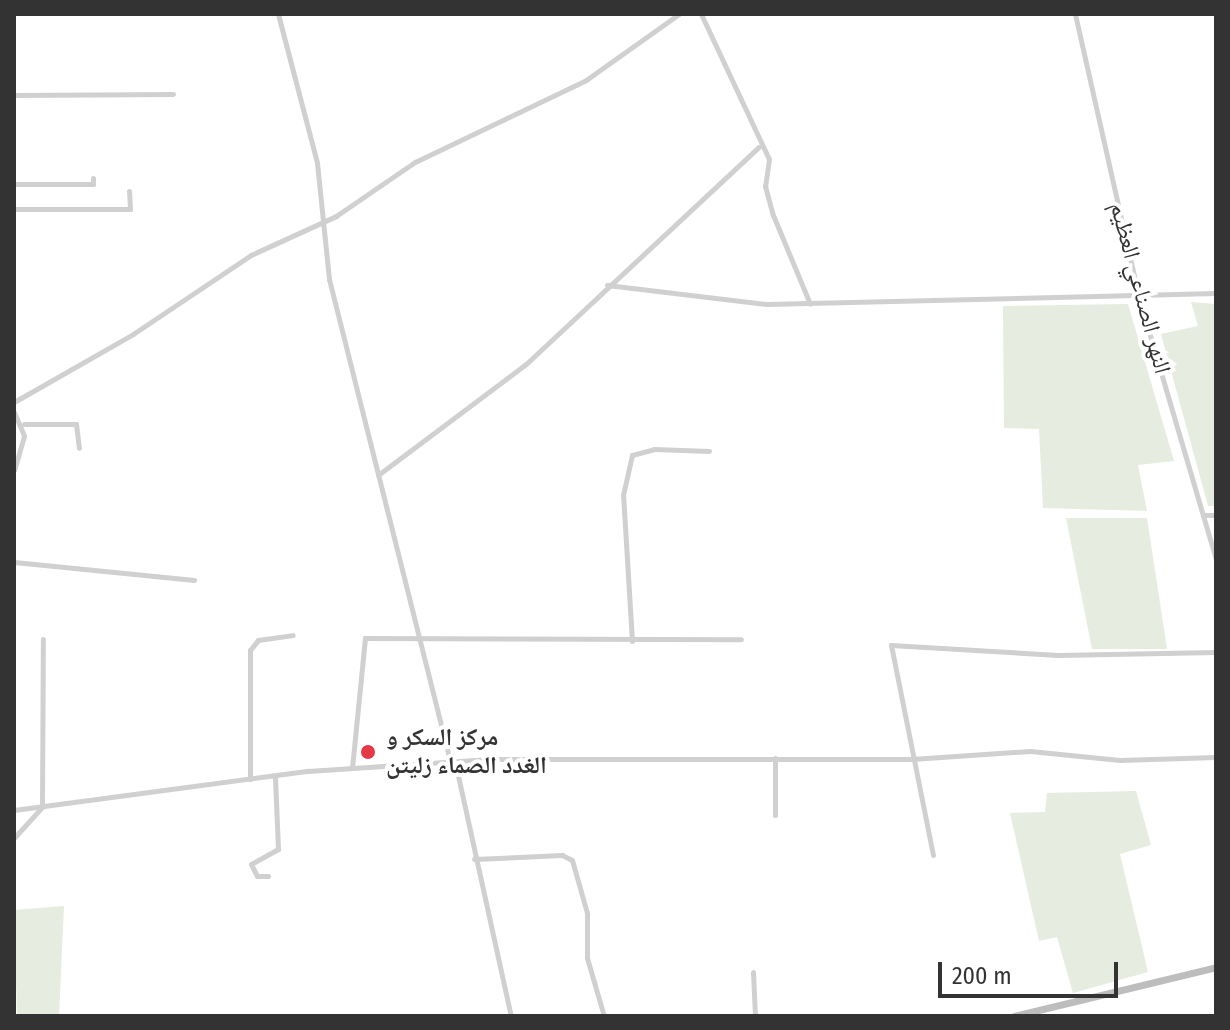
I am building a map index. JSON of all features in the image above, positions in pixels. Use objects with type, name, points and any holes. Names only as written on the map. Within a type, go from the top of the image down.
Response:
[{"type":"street","points":[[278,14],[317,163],[320,224],[378,475],[452,762],[511,1016]]},
{"type":"street","points":[[14,402],[133,334],[241,261],[320,224],[415,162],[586,80],[679,14]]},
{"type":"street","points":[[701,14],[759,147],[769,159],[765,186],[773,215],[810,304]]},
{"type":"street","name":"النهر الصناعي العظيم","points":[[1075,14],[1139,298],[1216,560]]},
{"type":"street","points":[[14,95],[173,94]]},
{"type":"street","points":[[378,475],[526,364],[607,285],[759,147]]},
{"type":"street","points":[[14,184],[93,184],[93,178]]},
{"type":"street","points":[[14,209],[130,209],[129,191]]},
{"type":"street","points":[[607,285],[730,302],[810,304],[1139,298],[1216,293]]},
{"type":"street","points":[[14,412],[24,424]]},
{"type":"street","points":[[24,424],[76,424],[79,448]]},
{"type":"street","points":[[14,470],[24,424]]},
{"type":"street","points":[[632,641],[623,495],[632,455],[654,449],[709,451]]},
{"type":"street","points":[[1203,515],[1216,515]]},
{"type":"street","points":[[14,562],[194,580]]},
{"type":"street","points":[[250,779],[250,650],[258,640],[293,635]]},
{"type":"street","points":[[14,838],[42,807],[43,639]]},
{"type":"street","points":[[352,768],[362,641],[741,639]]},
{"type":"street","points":[[933,855],[891,645],[1058,655],[1216,652]]},
{"type":"street","points":[[14,810],[275,776],[452,762],[912,759],[1030,751],[1120,760],[1216,757]]},
{"type":"street","points":[[775,758],[775,815]]},
{"type":"street","points":[[268,876],[257,876],[251,864],[278,849],[275,776]]},
{"type":"street","points":[[474,859],[562,855],[572,860],[604,1016]]},
{"type":"street","points":[[1014,1016],[1216,967]]},
{"type":"street","points":[[753,972],[755,1016]]},
{"type":"shaded area","points":[[1191,302],[1216,304],[1216,506],[1208,506],[1161,334],[1198,326]]},
{"type":"shaded area","points":[[1128,304],[1174,461],[1138,465],[1147,511],[1043,508],[1039,429],[1004,428],[1003,306]]},
{"type":"shaded area","points":[[1066,518],[1147,518],[1167,649],[1092,649]]},
{"type":"shaded area","points":[[1136,791],[1151,845],[1120,854],[1148,972],[1073,993],[1057,937],[1039,941],[1010,813],[1045,812],[1047,793]]},
{"type":"shaded area","points":[[64,906],[59,1016],[17,1016],[14,910]]},
{"type":"place","name":"مركز السكر و الغدد الصماء زليتن","points":[[368,752]]}]
